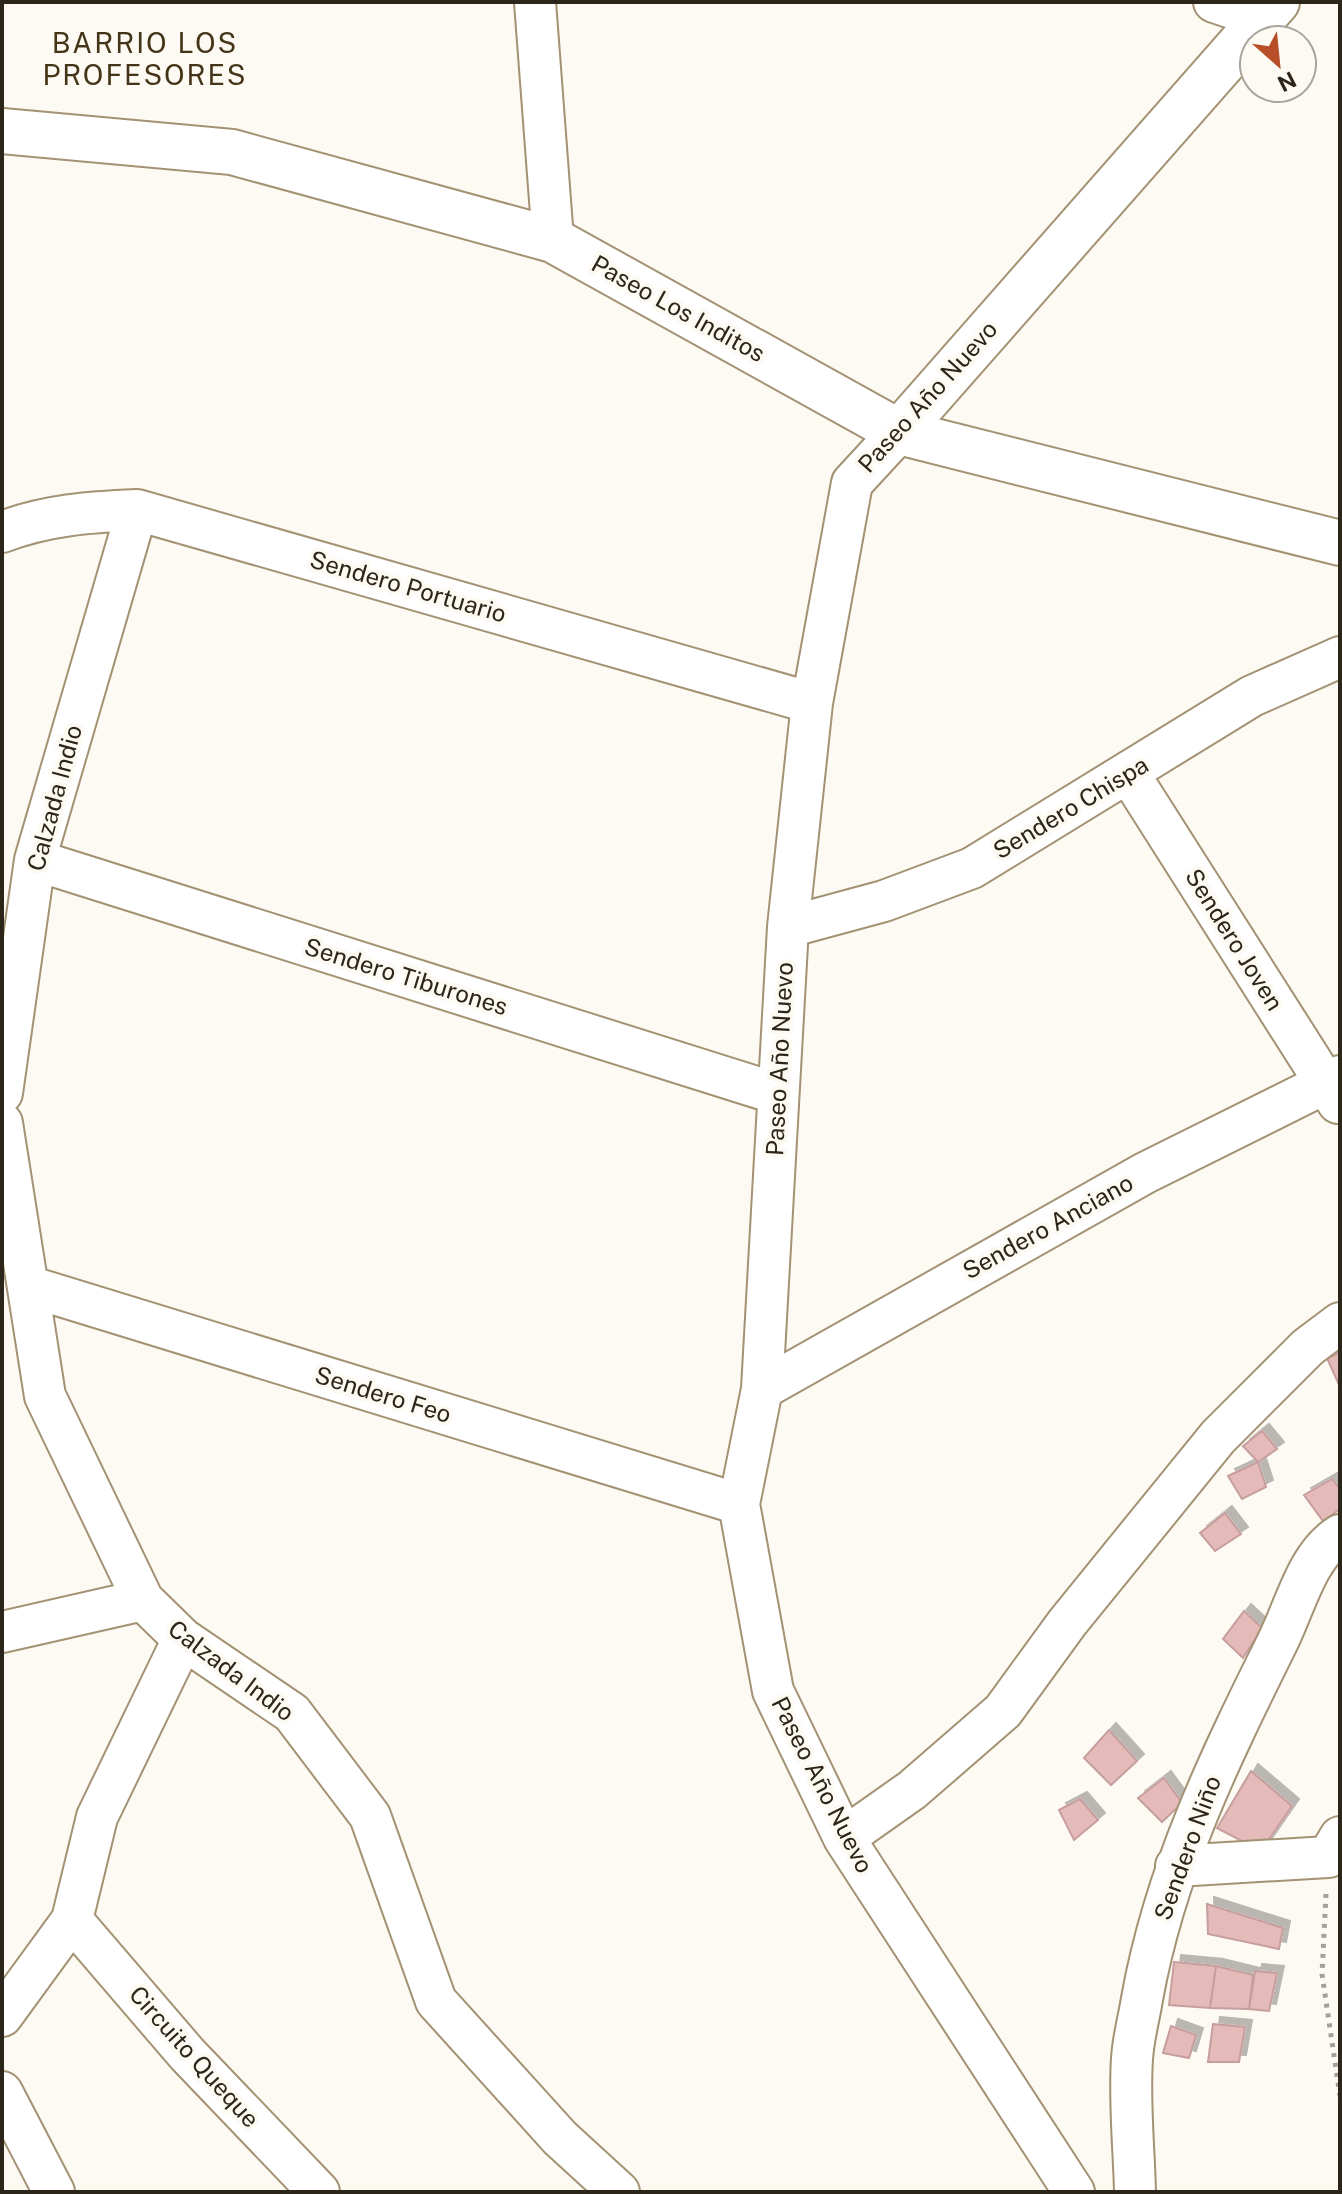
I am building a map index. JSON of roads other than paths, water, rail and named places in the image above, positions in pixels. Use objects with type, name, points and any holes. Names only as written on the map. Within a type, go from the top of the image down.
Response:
[{"type":"street","points":[[535,2],[553,240]]},
{"type":"street","points":[[1214,2],[1269,10]]},
{"type":"street","name":"Paseo Año Nuevo","points":[[1074,2192],[844,1838],[773,1691],[739,1504],[762,1389],[788,927],[812,703],[852,483],[1269,10]]},
{"type":"street","name":"Paseo Los Inditos","points":[[2,131],[232,152],[553,240],[899,432],[1340,543]]},
{"type":"street","name":"Sendero Portuario","points":[[2,532],[26,522],[71,513],[137,510],[812,703]]},
{"type":"street","name":"Calzada Indio","points":[[2,1093],[35,860],[137,510]]},
{"type":"street","name":"Sendero Chispa","points":[[788,927],[884,901],[972,868],[1252,696],[1340,657]]},
{"type":"street","name":"Sendero Joven","points":[[1129,774],[1335,1088]]},
{"type":"street","name":"Sendero Tiburones","points":[[35,860],[778,1094]]},
{"type":"street","name":"Sendero Anciano","points":[[762,1389],[1145,1173],[1335,1088]]},
{"type":"street","name":"Calzada Indio","points":[[2,1123],[45,1396],[143,1600],[183,1639],[292,1713],[370,1816],[436,2001],[560,2138],[619,2192]]},
{"type":"street","name":"Sendero Feo","points":[[28,1286],[739,1504]]},
{"type":"street","points":[[844,1838],[912,1790],[1003,1711],[1067,1623],[1218,1437],[1308,1347],[1340,1323]]},
{"type":"street","name":"Sendero Niño","points":[[1135,2192],[1132,2058],[1148,1968],[1176,1866],[1206,1788],[1293,1612],[1309,1567],[1330,1541],[1340,1535]]},
{"type":"street","points":[[2,1632],[143,1600]]},
{"type":"street","points":[[2,2016],[72,1920],[97,1817],[183,1639]]},
{"type":"street","points":[[1176,1866],[1334,1847]]},
{"type":"street","name":"Circuito Queque","points":[[72,1920],[187,2054],[319,2192]]},
{"type":"street","points":[[2,2092],[54,2192]]},
{"type":"district","name":"BARRIO LOS PROFESORES","points":[[145,59]]}]
